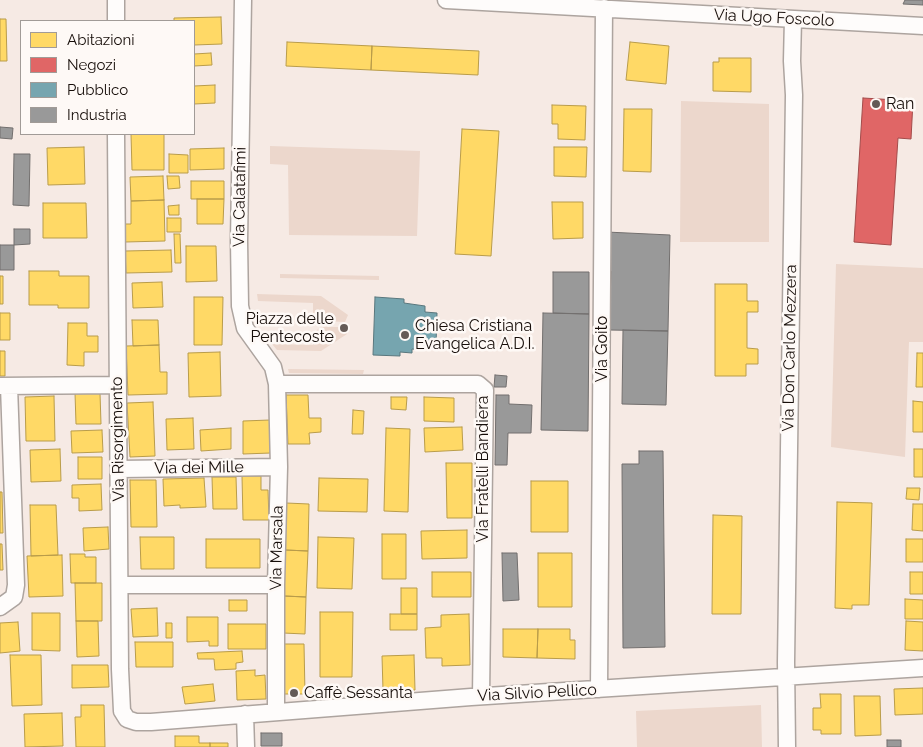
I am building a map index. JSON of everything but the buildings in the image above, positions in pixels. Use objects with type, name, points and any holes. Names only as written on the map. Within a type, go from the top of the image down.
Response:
[{"type":"street","points":[[116,0],[116,20]]},
{"type":"street","name":"Via Calatafimi","points":[[243,0],[239,241],[240,306],[245,328],[274,367],[277,384]]},
{"type":"street","name":"Via Ugo Foscolo","points":[[446,0],[923,26]]},
{"type":"street","name":"Via Goito","points":[[599,689],[604,8]]},
{"type":"street","name":"Via Don Carlo Mezzera","points":[[787,747],[786,677],[794,95],[792,61],[793,19]]},
{"type":"street","name":"Via Risorgimento","points":[[116,135],[117,385],[122,712],[127,719],[136,722],[150,722]]},
{"type":"street","name":"Via Marsala","points":[[276,712],[276,585],[279,467],[277,384]]},
{"type":"street","name":"Via Fratelli Bandiera","points":[[277,384],[478,384],[484,390],[481,696]]},
{"type":"street","points":[[0,606],[14,597],[16,585],[5,386],[117,385]]},
{"type":"street","name":"Via dei Mille","points":[[118,469],[279,467]]},
{"type":"street","points":[[120,585],[276,585]]},
{"type":"street","name":"Via Silvio Pellico","points":[[150,722],[481,696],[923,668]]},
{"type":"street","points":[[245,714],[246,747]]},
{"type":"shaded area","points":[[681,101],[769,104],[769,242],[680,242]]},
{"type":"shaded area","points":[[270,146],[420,151],[417,236],[289,235],[288,165],[270,164]]},
{"type":"shaded area","points":[[836,264],[923,268],[923,342],[909,342],[905,457],[831,447]]},
{"type":"shaded area","points":[[280,274],[379,276],[379,280],[280,278]]},
{"type":"shaded area","points":[[257,294],[321,296],[348,315],[345,322],[321,321],[313,316],[313,303],[258,301]]},
{"type":"shaded area","points":[[321,327],[346,327],[347,334],[321,351],[277,350],[272,344],[313,345],[313,333]]},
{"type":"shaded area","points":[[288,369],[364,370],[363,374],[289,373]]},
{"type":"shaded area","points":[[761,705],[762,747],[637,747],[636,711]]},
{"type":"place","name":"Ran","points":[[876,104]]},
{"type":"place","name":"Piazza delle Pentecoste","points":[[344,328]]},
{"type":"place","name":"Chiesa Cristiana Evangelica A.D.I.","points":[[405,335]]},
{"type":"place","name":"Caffè Sessanta","points":[[294,693]]}]
